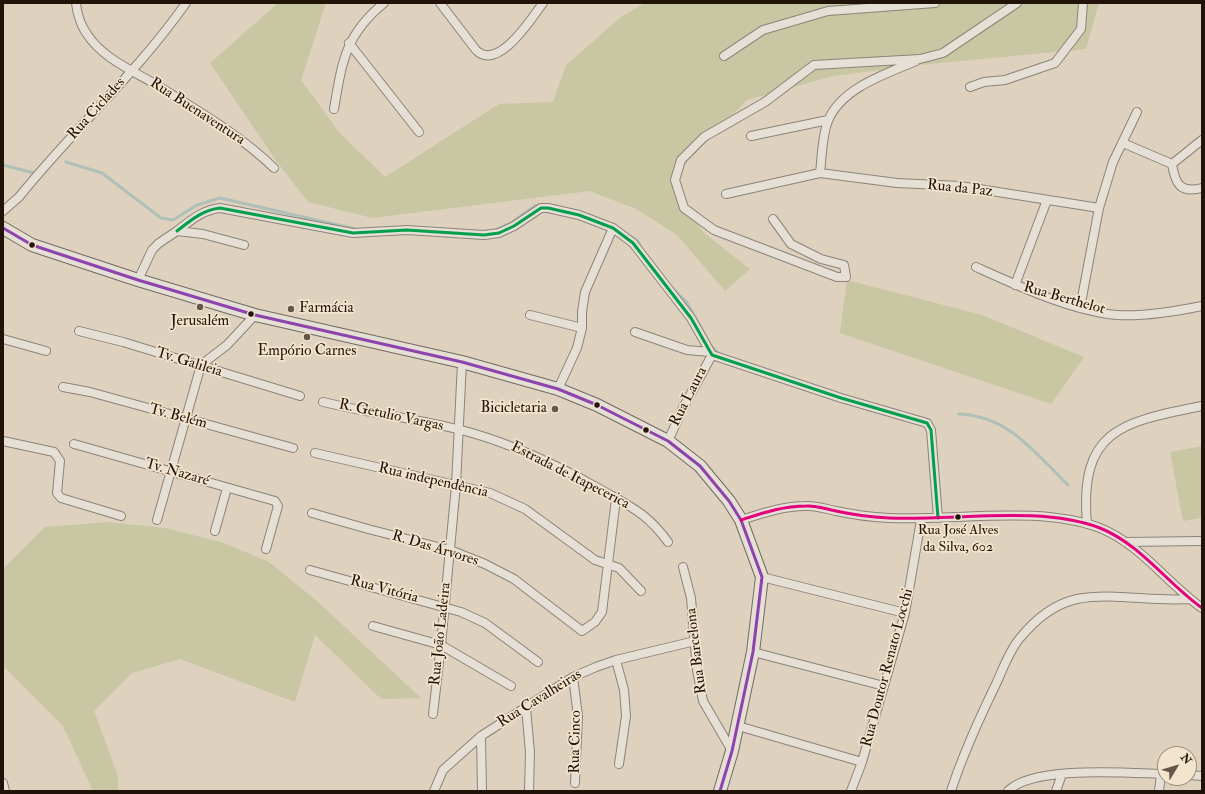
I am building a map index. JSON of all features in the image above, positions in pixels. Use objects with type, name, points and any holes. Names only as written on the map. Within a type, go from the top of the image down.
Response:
[{"type":"street","name":"Rua Buenaventura","points":[[76,3],[77,11],[87,34],[104,52],[209,117],[252,147],[274,168]]},
{"type":"street","name":"Rua Ciclades","points":[[3,211],[19,197],[132,70],[171,24],[186,3]]},
{"type":"street","points":[[334,109],[341,65],[349,43],[375,10],[384,3]]},
{"type":"street","points":[[440,3],[481,56],[487,57],[500,52],[523,30],[543,3]]},
{"type":"street","points":[[724,56],[763,30],[828,12],[935,3]]},
{"type":"street","points":[[820,172],[823,140],[828,120],[837,107],[856,88],[920,59],[943,53],[1017,3]]},
{"type":"street","points":[[970,87],[984,82],[1006,80],[1055,63],[1081,29],[1083,3]]},
{"type":"street","points":[[349,43],[420,132]]},
{"type":"street","points":[[773,220],[791,244],[821,259],[844,265],[846,277],[837,277],[714,230],[684,208],[675,180],[681,160],[704,137],[765,102],[814,65],[920,59]]},
{"type":"street","points":[[1080,308],[1099,208],[1113,162],[1137,112]]},
{"type":"street","points":[[751,136],[828,120]]},
{"type":"street","points":[[1172,164],[1202,140]]},
{"type":"street","points":[[1123,143],[1172,164]]},
{"type":"street","points":[[1172,164],[1174,179],[1179,186],[1193,191],[1202,188]]},
{"type":"street","name":"Rua da Paz","points":[[726,194],[820,172],[897,183],[960,186],[1099,208]]},
{"type":"street","points":[[1015,285],[1047,200]]},
{"type":"street","points":[[138,280],[152,250],[166,237],[177,232],[201,213],[210,209],[220,208],[353,233],[407,230],[484,235],[499,233],[514,226],[541,208],[548,208],[579,215],[613,228],[633,243],[692,318],[711,353]]},
{"type":"street","points":[[3,228],[32,245],[138,280],[255,314],[462,362],[558,389],[597,405],[668,440],[700,466],[741,520],[762,577],[752,652],[738,726],[720,791]]},
{"type":"street","points":[[558,389],[577,348],[582,328],[582,312],[585,292],[613,228]]},
{"type":"street","points":[[177,232],[204,234],[244,245]]},
{"type":"street","name":"Rua Berthelot","points":[[976,268],[1015,285],[1080,308],[1118,315],[1202,306]]},
{"type":"street","points":[[157,520],[202,365],[227,345],[255,314]]},
{"type":"street","points":[[530,315],[582,328]]},
{"type":"street","name":"Tv. Galileia","points":[[79,331],[202,365],[300,396]]},
{"type":"street","points":[[635,332],[687,350],[711,353],[841,398],[923,421],[930,426],[931,430],[938,518]]},
{"type":"street","points":[[3,339],[46,351]]},
{"type":"street","name":"Rua Laura","points":[[668,440],[711,353]]},
{"type":"street","name":"Rua João Ladeira","points":[[433,714],[456,485],[460,430],[462,362]]},
{"type":"street","name":"Tv. Belém","points":[[63,386],[90,392],[186,420],[293,448]]},
{"type":"street","name":"R. Getulio Vargas","points":[[323,402],[460,430]]},
{"type":"street","points":[[1088,524],[1086,503],[1091,463],[1097,451],[1110,436],[1124,426],[1141,420],[1202,406]]},
{"type":"street","name":"Estrada de Itapecerica","points":[[460,430],[493,439],[531,454],[587,481],[644,514],[656,525],[668,542]]},
{"type":"street","points":[[3,441],[54,452],[60,461],[57,490],[61,498],[122,516]]},
{"type":"street","name":"Tv. Nazaré","points":[[74,444],[275,501],[278,506],[266,549]]},
{"type":"street","name":"Rua independência","points":[[315,453],[490,493],[525,510],[595,560],[619,568],[641,591]]},
{"type":"street","points":[[215,531],[226,488]]},
{"type":"street","points":[[607,564],[616,499]]},
{"type":"street","points":[[741,520],[780,508],[808,505],[864,516],[921,520],[938,518],[1029,516],[1057,518],[1088,524],[1126,542],[1189,599],[1202,608]]},
{"type":"street","name":"R. Das Árvores","points":[[312,513],[450,550],[485,564],[514,579],[582,631],[593,625],[602,612],[607,564]]},
{"type":"street","name":"Rua Doutor Renato Locchi","points":[[851,791],[862,762],[905,613],[921,520]]},
{"type":"street","points":[[1126,542],[1202,541]]},
{"type":"street","name":"Rua Barcelona","points":[[683,567],[691,598],[697,670],[703,701],[732,751]]},
{"type":"street","name":"Rua Vitória","points":[[310,570],[444,606],[485,623],[538,662]]},
{"type":"street","points":[[762,577],[905,613]]},
{"type":"street","points":[[951,791],[975,729],[1010,653],[1019,639],[1035,622],[1064,603],[1076,600],[1090,598],[1163,600],[1189,599]]},
{"type":"street","points":[[373,626],[441,645],[511,686]]},
{"type":"street","name":"Rua Cavalheiras","points":[[434,791],[443,770],[481,736],[573,677],[616,660],[695,641]]},
{"type":"street","points":[[752,652],[884,686]]},
{"type":"street","points":[[616,660],[624,690],[626,716],[619,764]]},
{"type":"street","name":"Rua Cinco","points":[[573,677],[578,716],[575,783]]},
{"type":"street","points":[[526,708],[530,752],[528,791]]},
{"type":"street","points":[[738,726],[862,762]]},
{"type":"street","points":[[481,736],[482,791]]},
{"type":"street","points":[[1056,791],[1062,774]]},
{"type":"street","points":[[1008,791],[1035,777],[1062,774],[1157,774]]},
{"type":"street","points":[[3,783],[5,791]]},
{"type":"shaded area","points":[[278,3],[326,3],[301,80],[339,132],[385,177],[499,104],[553,102],[566,65],[622,16],[645,3],[1099,3],[1086,49],[920,65],[833,76],[747,100],[671,179],[703,232],[750,269],[725,291],[677,235],[636,209],[590,191],[372,218],[308,202],[277,162],[210,63]]},
{"type":"shaded area","points":[[847,280],[982,315],[1084,357],[1051,404],[840,333]]},
{"type":"shaded area","points":[[1202,446],[1202,518],[1183,521],[1170,452]]},
{"type":"shaded area","points":[[108,522],[165,528],[224,543],[269,562],[317,601],[421,698],[381,699],[315,635],[295,702],[180,659],[132,673],[94,711],[118,776],[118,791],[93,791],[63,726],[3,666],[3,569],[45,527]]},
{"type":"waterway","points":[[66,162],[102,173],[161,218],[173,220],[197,205],[220,198],[356,229]]},
{"type":"waterway","points":[[3,165],[34,173]]},
{"type":"waterway","points":[[495,230],[511,223],[536,205],[542,206]]},
{"type":"waterway","points":[[583,213],[596,218]]},
{"type":"waterway","points":[[619,229],[638,241],[641,248]]},
{"type":"waterway","points":[[673,289],[686,301],[709,342]]},
{"type":"waterway","points":[[711,346],[720,355]]},
{"type":"waterway","points":[[959,414],[977,416],[992,421],[1020,438],[1068,485]]},
{"type":"transit line","points":[[177,231],[202,214],[220,208],[353,233],[407,230],[484,235],[499,233],[514,226],[541,208],[548,208],[579,215],[613,228],[633,243],[691,318],[712,355],[841,398],[927,423],[931,430],[938,518]]},
{"type":"transit line","points":[[3,228],[32,245],[138,280],[255,315],[462,362],[558,389],[597,405],[668,441],[700,466],[729,501],[741,520],[762,577],[753,652],[732,751],[720,791]]},
{"type":"transit line","points":[[741,520],[765,512],[798,506],[809,506],[856,515],[889,518],[1024,516],[1051,517],[1076,521],[1100,528],[1128,544],[1202,608]]},
{"type":"place","name":"Jerusalém","points":[[200,307]]},
{"type":"place","name":"Farmácia","points":[[291,309]]},
{"type":"place","name":"Empório Carnes","points":[[307,337]]},
{"type":"place","name":"Bicicletaria","points":[[555,409]]},
{"type":"place","name":"Rua José Alves da Silva, 602","points":[[958,517]]}]
